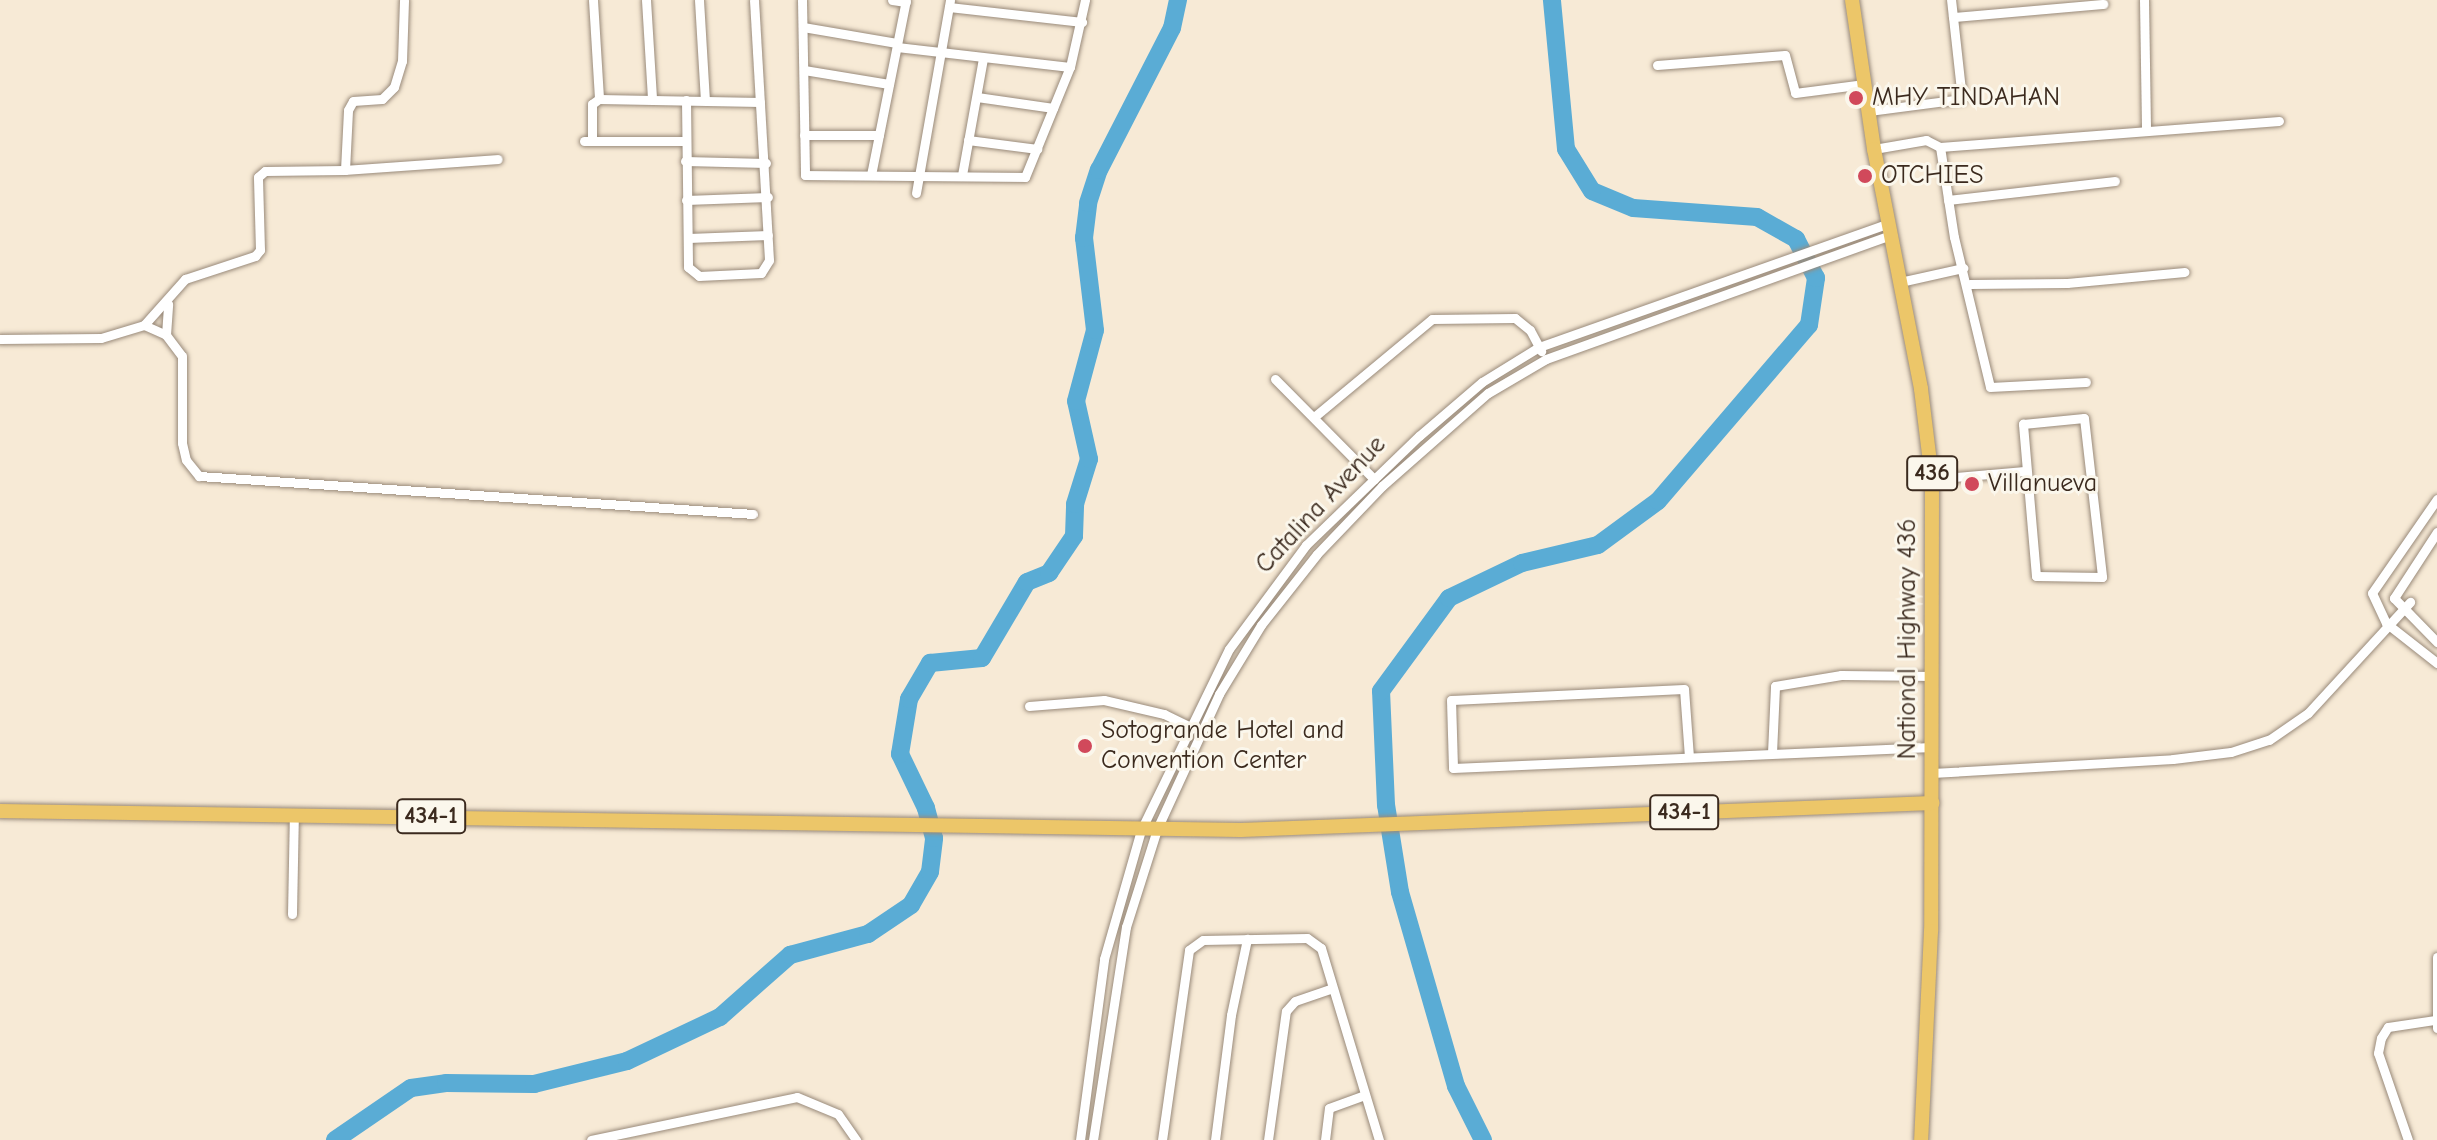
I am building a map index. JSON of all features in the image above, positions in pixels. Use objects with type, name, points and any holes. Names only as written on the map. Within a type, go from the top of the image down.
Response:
[{"type":"main road","name":"National Highway 436","points":[[1852,0],[1874,149],[1923,401],[1932,479],[1932,803],[1921,1140]]},
{"type":"main road","name":"434-1","points":[[0,811],[294,813],[1141,830],[1932,803]]},
{"type":"street","points":[[345,170],[348,110],[353,101],[382,99],[394,87],[402,61],[404,0]]},
{"type":"street","points":[[593,0],[599,99]]},
{"type":"street","points":[[646,0],[652,99]]},
{"type":"street","points":[[699,0],[705,100]]},
{"type":"street","points":[[686,100],[686,200],[692,273],[719,276],[767,268],[768,197],[754,0]]},
{"type":"street","points":[[802,0],[805,175],[919,177],[1025,177],[1070,67],[1085,0]]},
{"type":"street","points":[[871,175],[906,1],[892,0]]},
{"type":"street","points":[[1869,111],[1962,99],[1951,0]]},
{"type":"street","points":[[2144,0],[2146,130]]},
{"type":"street","points":[[916,193],[949,4],[982,5],[1082,22]]},
{"type":"street","points":[[1953,17],[2103,4]]},
{"type":"street","points":[[803,27],[939,53],[1070,67]]},
{"type":"street","points":[[1657,65],[1785,55],[1795,93],[1864,84]]},
{"type":"street","points":[[962,175],[983,58]]},
{"type":"street","points":[[804,70],[889,84]]},
{"type":"street","points":[[977,97],[1053,108]]},
{"type":"street","points":[[685,141],[588,140],[592,104],[599,99],[760,102]]},
{"type":"street","points":[[1874,149],[1926,140],[1940,147],[2279,121]]},
{"type":"street","points":[[804,135],[879,135]]},
{"type":"street","points":[[968,140],[1037,149]]},
{"type":"street","points":[[1940,147],[1948,200],[1963,268],[1970,284],[1990,387],[2086,382]]},
{"type":"street","points":[[0,339],[101,338],[144,325],[168,304],[185,279],[247,261],[260,250],[256,186],[261,172],[345,170],[498,159]]},
{"type":"street","points":[[685,161],[766,163]]},
{"type":"street","points":[[1948,200],[2115,181]]},
{"type":"street","points":[[686,200],[768,197]]},
{"type":"street","name":"Catalina Avenue","points":[[1093,1140],[1126,927],[1157,829],[1197,734],[1285,591],[1382,486],[1488,393],[1546,359],[1890,229]]},
{"type":"street","points":[[688,238],[768,235]]},
{"type":"street","points":[[1900,282],[1963,268]]},
{"type":"street","name":"Catalina Avenue","points":[[1080,1140],[1104,959],[1141,830],[1190,723],[1251,617],[1306,545],[1372,477],[1482,382],[1539,347],[1773,271]]},
{"type":"street","points":[[1970,284],[2067,283],[2184,272]]},
{"type":"street","points":[[166,335],[168,304]]},
{"type":"street","points":[[1314,417],[1432,319],[1515,318],[1530,330],[1546,359]]},
{"type":"street","points":[[144,325],[166,335],[182,356],[182,443],[186,460],[199,476],[753,514]]},
{"type":"street","points":[[1275,379],[1382,486]]},
{"type":"street","points":[[2084,418],[2102,577],[2036,576],[2026,471],[2023,424],[2084,418]]},
{"type":"street","points":[[1932,479],[2026,471]]},
{"type":"street","points":[[2437,499],[2374,585],[2386,623],[2437,663]]},
{"type":"street","points":[[2418,649],[2435,640],[2406,606],[2395,601],[2395,590],[2437,532]]},
{"type":"street","points":[[1932,773],[2231,752],[2269,740],[2308,713],[2386,623],[2406,606]]},
{"type":"street","points":[[1772,753],[1775,686],[1841,675],[1933,676]]},
{"type":"street","points":[[1689,757],[1684,689],[1451,700],[1453,768],[1932,747]]},
{"type":"street","points":[[1029,706],[1104,700],[1190,723],[1197,734]]},
{"type":"street","points":[[292,914],[294,813]]},
{"type":"street","points":[[1215,1140],[1231,1015],[1247,939]]},
{"type":"street","points":[[1162,1140],[1189,950],[1203,940],[1247,939],[1316,941],[1379,1140]]},
{"type":"street","points":[[2408,1140],[2378,1053],[2381,1038],[2388,1027],[2436,1024],[2437,957]]},
{"type":"street","points":[[1268,1140],[1286,1011],[1295,1001],[1330,989]]},
{"type":"street","points":[[1325,1140],[1329,1108],[1365,1095]]},
{"type":"street","points":[[591,1140],[797,1097],[838,1114],[856,1140]]},
{"type":"waterway","points":[[335,1140],[411,1088],[446,1083],[534,1084],[627,1061],[720,1017],[790,955],[868,934],[911,905],[930,872],[934,838],[926,808],[900,754],[909,699],[930,663],[982,658],[1027,582],[1049,573],[1074,536],[1075,504],[1089,459],[1076,401],[1095,330],[1084,238],[1088,203],[1099,170],[1172,28],[1178,0]]},
{"type":"waterway","points":[[1483,1140],[1456,1086],[1400,892],[1386,805],[1381,691],[1449,598],[1522,563],[1598,545],[1658,501],[1809,325],[1816,278],[1796,239],[1757,217],[1633,208],[1592,191],[1566,149],[1552,0]]},
{"type":"place","name":"MHY TINDAHAN","points":[[1856,98]]},
{"type":"place","name":"OTCHIES","points":[[1865,176]]},
{"type":"place","name":"Villanueva","points":[[1972,484]]},
{"type":"place","name":"Sotogrande Hotel and Convention Center","points":[[1085,746]]}]
